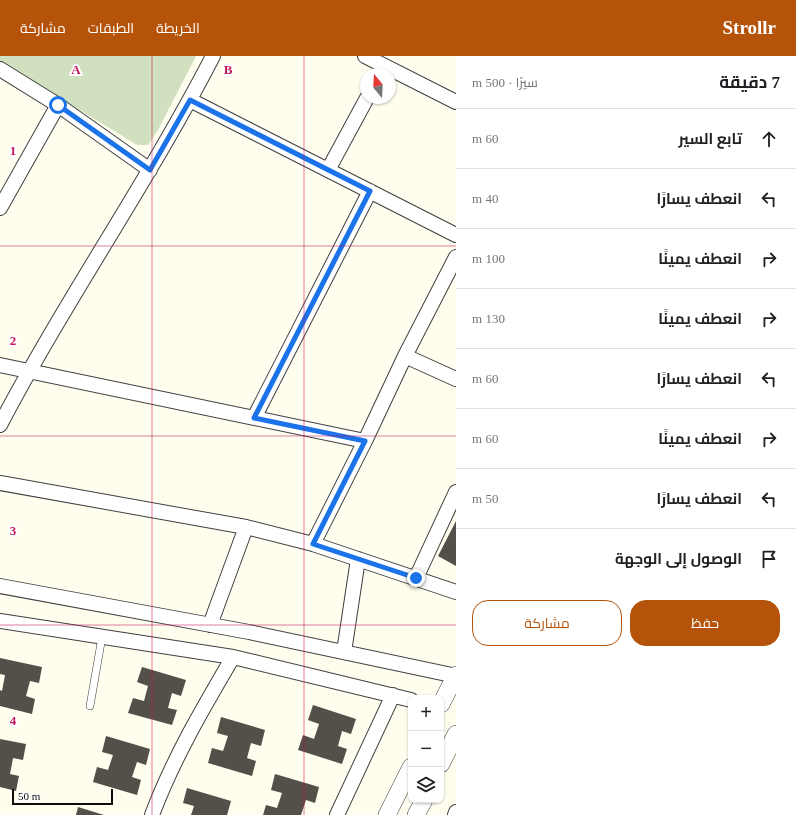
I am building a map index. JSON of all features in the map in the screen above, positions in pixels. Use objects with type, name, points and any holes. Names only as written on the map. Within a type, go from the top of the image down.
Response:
[{"type":"street","points":[[0,425],[28,371],[150,170],[213,56]]},
{"type":"street","points":[[365,56],[379,68]]},
{"type":"street","points":[[0,69],[58,105],[150,170]]},
{"type":"street","points":[[396,76],[456,102]]},
{"type":"street","points":[[190,100],[456,235]]},
{"type":"street","points":[[328,170],[364,104]]},
{"type":"street","points":[[0,208],[4,193],[58,105]]},
{"type":"street","points":[[254,418],[370,191]]},
{"type":"street","points":[[313,544],[365,441],[405,356],[454,265]]},
{"type":"street","points":[[405,356],[456,379]]},
{"type":"street","points":[[0,365],[365,441]]},
{"type":"street","points":[[0,484],[246,527],[313,544],[456,592]]},
{"type":"street","points":[[416,578],[456,492]]},
{"type":"street","points":[[210,625],[246,527]]},
{"type":"street","points":[[344,652],[358,559]]},
{"type":"street","points":[[0,586],[210,625],[456,676],[444,698]]},
{"type":"street","points":[[0,621],[233,657],[408,699]]},
{"type":"street","points":[[152,815],[176,759],[233,657]]},
{"type":"street","points":[[337,815],[393,695]]},
{"type":"street","points":[[444,758],[455,738]]},
{"type":"street","points":[[387,815],[408,773]]},
{"type":"street","points":[[416,815],[422,803]]},
{"type":"lane","points":[[90,706],[102,637]]},
{"type":"green space","points":[[0,56],[196,56],[157,132],[148,145],[137,145],[26,77],[0,65]]},
{"type":"building","points":[[456,521],[456,566],[438,556]]},
{"type":"building","points":[[0,658],[42,667],[39,683],[30,681],[26,696],[35,699],[32,714],[0,706],[0,690],[2,691],[5,675],[0,674]]},
{"type":"building","points":[[142,667],[186,680],[181,696],[172,693],[168,708],[177,710],[172,725],[128,713],[133,698],[144,701],[148,686],[137,682]]},
{"type":"building","points":[[313,705],[356,719],[351,734],[342,731],[338,746],[347,749],[342,764],[298,750],[303,735],[314,739],[319,724],[308,720]]},
{"type":"building","points":[[221,717],[265,730],[261,746],[251,743],[247,758],[256,761],[252,776],[208,763],[212,748],[223,751],[228,736],[217,733]]},
{"type":"building","points":[[106,736],[150,749],[146,765],[137,762],[132,777],[141,780],[137,795],[93,782],[97,767],[108,770],[113,755],[102,752]]},
{"type":"building","points":[[0,739],[26,744],[23,760],[13,758],[10,774],[19,776],[16,791],[0,787]]},
{"type":"building","points":[[275,774],[319,787],[315,803],[306,800],[301,815],[263,815],[266,805],[277,808],[282,793],[271,790]]},
{"type":"building","points":[[187,788],[231,801],[227,815],[191,815],[194,806],[183,803]]},
{"type":"building","points":[[78,807],[104,815],[76,815]]},
{"type":"route","points":[[58,105],[150,170],[190,100],[370,191],[254,418],[365,441],[313,544],[416,578]]}]
